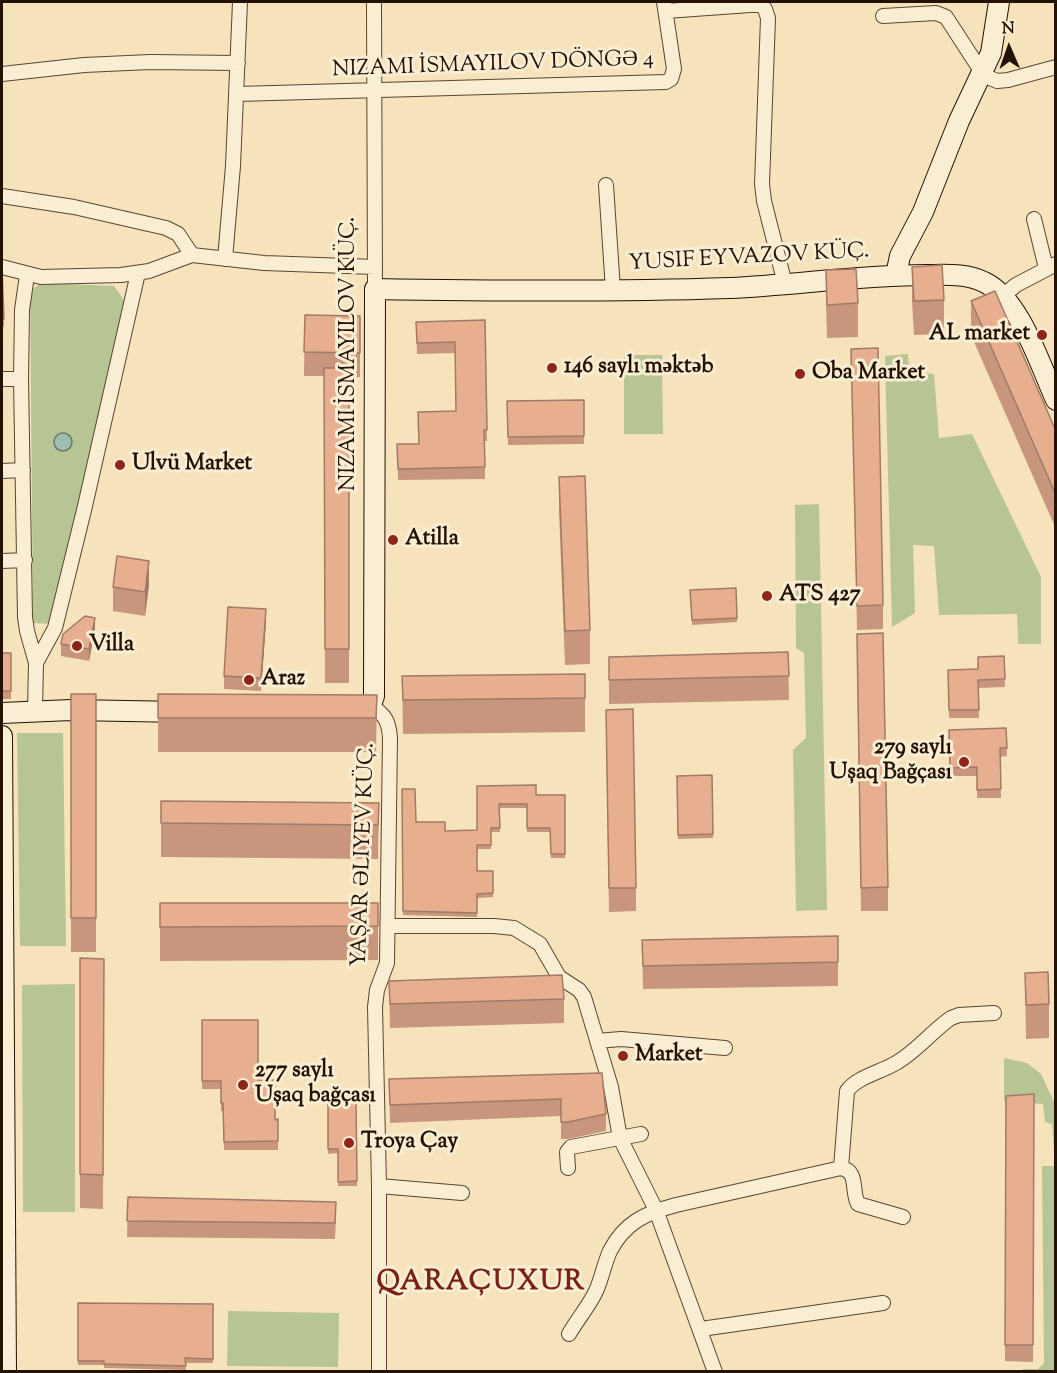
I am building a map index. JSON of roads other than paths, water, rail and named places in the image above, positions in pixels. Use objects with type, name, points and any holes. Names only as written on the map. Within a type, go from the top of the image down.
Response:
[{"type":"street","points":[[225,259],[233,166],[240,2]]},
{"type":"street","points":[[344,716],[362,712],[371,706],[374,696],[374,2]]},
{"type":"street","points":[[896,275],[900,256],[923,212],[959,121],[991,53],[999,2]]},
{"type":"street","points":[[237,94],[666,82],[671,79],[674,69],[665,6],[761,5],[768,18],[762,184],[764,201],[785,284]]},
{"type":"street","points":[[883,16],[936,13],[946,17],[983,74],[998,81],[1056,67]]},
{"type":"street","points":[[2,75],[84,65],[150,62],[238,63]]},
{"type":"street","points":[[606,185],[613,290]]},
{"type":"street","points":[[2,196],[74,207],[166,228],[177,234],[192,255]]},
{"type":"street","points":[[1004,296],[1016,285],[1051,266],[1034,219]]},
{"type":"street","points":[[2,267],[41,277],[138,273],[192,255],[334,267],[375,267]]},
{"type":"street","points":[[36,663],[55,628],[60,609],[138,273]]},
{"type":"street","points":[[27,274],[22,310],[21,379],[25,617],[36,663],[35,711]]},
{"type":"street","name":"YUSIF EYVAZOV KÜÇ.","points":[[375,290],[728,288],[896,275],[960,275],[983,281],[1004,296],[1018,316],[1056,400]]},
{"type":"street","points":[[2,380],[21,379]]},
{"type":"street","points":[[2,471],[23,470]]},
{"type":"street","points":[[2,561],[25,560]]},
{"type":"street","name":"YAŞAR ƏLIYEV KÜÇ.","points":[[371,706],[386,718],[390,738],[387,963],[377,990],[375,1007],[379,1186],[379,1371]]},
{"type":"street","points":[[2,713],[107,710],[199,713]]},
{"type":"street","points":[[2,736],[6,1371]]},
{"type":"street","points":[[389,926],[514,928],[540,944],[559,977],[579,990],[584,997],[611,1087],[620,1138],[656,1210],[715,1371]]},
{"type":"street","points":[[842,1168],[847,1091],[850,1086],[881,1072],[909,1055],[951,1018],[959,1015],[994,1013]]},
{"type":"street","points":[[597,1041],[621,1039],[725,1048]]},
{"type":"street","points":[[568,1168],[567,1152],[571,1147],[641,1134]]},
{"type":"street","points":[[568,1334],[595,1292],[611,1251],[623,1233],[638,1219],[656,1210],[842,1168],[849,1170],[852,1174],[855,1200],[858,1204],[903,1217]]},
{"type":"street","points":[[379,1186],[462,1192]]},
{"type":"street","points":[[701,1329],[883,1303]]},
{"type":"place","name":"AL market","points":[[1042,335]]},
{"type":"place","name":"146 saylı məktəb","points":[[552,368]]},
{"type":"place","name":"Oba Market","points":[[800,374]]},
{"type":"place","name":"Ulvü Market","points":[[120,465]]},
{"type":"place","name":"Atilla","points":[[393,540]]},
{"type":"place","name":"ATS 427","points":[[767,596]]},
{"type":"place","name":"Villa","points":[[77,646]]},
{"type":"place","name":"Araz","points":[[249,680]]},
{"type":"place","name":"279 saylı Uşaq Bağçası","points":[[964,762]]},
{"type":"place","name":"Market","points":[[623,1056]]},
{"type":"place","name":"277 saylı Uşaq bağçası","points":[[243,1085]]},
{"type":"place","name":"Troya Çay","points":[[349,1143]]},
{"type":"district","name":"QARAÇUXUR","points":[[481,1284]]}]
